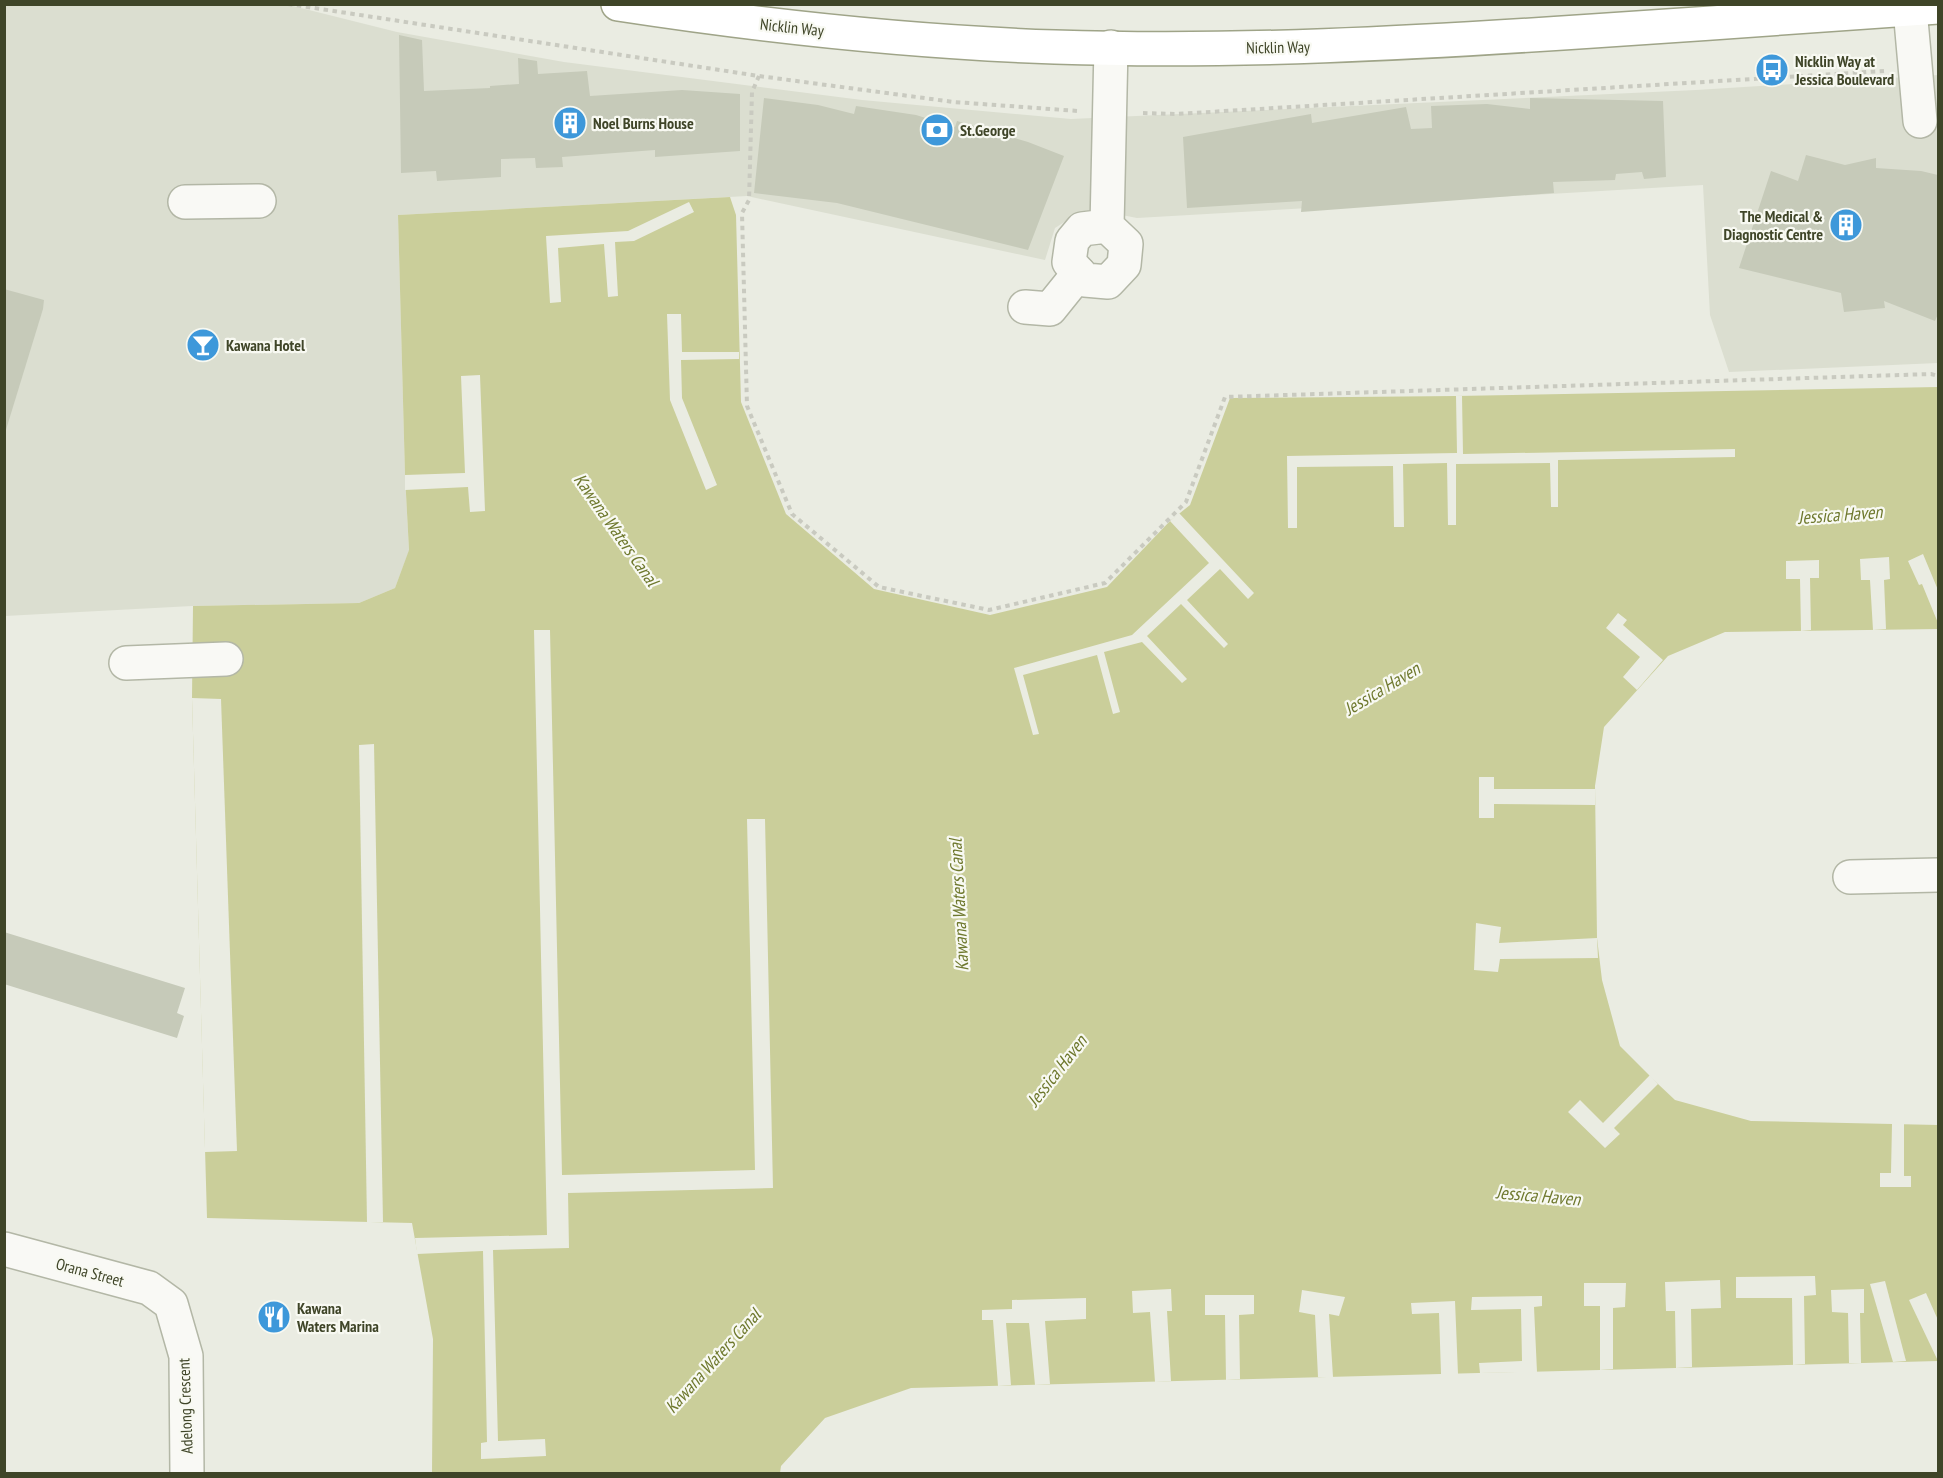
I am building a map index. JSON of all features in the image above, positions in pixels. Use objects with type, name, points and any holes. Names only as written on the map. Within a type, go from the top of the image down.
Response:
[{"type":"highway","name":"Nicklin Way","points":[[618,4],[814,30],[1031,46],[1297,48],[1426,42],[1924,8]]},
{"type":"street","points":[[1920,121],[1924,8]]},
{"type":"street","points":[[1107,226],[1082,229],[1072,241],[1069,262],[1085,280],[1108,282],[1124,266],[1126,244],[1107,226],[1111,47]]},
{"type":"street","points":[[185,202],[259,201]]},
{"type":"street","points":[[1025,307],[1050,309],[1079,273]]},
{"type":"street","points":[[126,663],[226,659]]},
{"type":"street","points":[[1850,877],[1938,874]]},
{"type":"street","name":"Orana Street","points":[[4,1249],[149,1288],[171,1304]]},
{"type":"street","name":"Adelong Crescent","points":[[171,1304],[186,1356],[187,1473]]},
{"type":"path","points":[[759,76],[752,92],[749,200],[742,213],[747,406],[792,514],[879,587],[989,610],[1105,583],[1186,502],[1225,397],[1931,374],[1938,376]]},
{"type":"shaded area","points":[[5,5],[289,5],[397,32],[564,62],[862,100],[1071,119],[1696,90],[1938,75],[1938,363],[1729,372],[1710,315],[1703,185],[1137,218],[1080,212],[1055,228],[1045,260],[747,196],[398,215],[409,551],[395,588],[359,603],[192,606],[5,616]]},
{"type":"water","points":[[730,197],[736,215],[741,402],[786,514],[874,589],[990,615],[1107,587],[1170,521],[1190,505],[1230,398],[1938,387],[1938,629],[1725,632],[1668,656],[1604,727],[1595,786],[1597,938],[1602,980],[1620,1046],[1658,1084],[1675,1100],[1751,1121],[1938,1125],[1938,1361],[911,1388],[825,1418],[781,1466],[780,1473],[432,1473],[433,1339],[412,1223],[207,1218],[192,698],[193,606],[359,603],[395,588],[409,550],[398,215]]},
{"type":"pier","points":[[689,202],[694,212],[634,241],[615,242],[618,296],[608,297],[604,244],[558,248],[561,302],[550,303],[546,236],[628,231]]},
{"type":"pier","points":[[667,314],[681,314],[682,352],[739,352],[739,359],[681,360],[682,398],[717,485],[706,490],[670,400]]},
{"type":"pier","points":[[480,375],[485,511],[470,512],[468,487],[405,490],[405,475],[465,473],[461,376]]},
{"type":"pier","points":[[1456,396],[1462,396],[1463,454],[1735,449],[1735,457],[1558,460],[1558,507],[1551,507],[1550,463],[1456,464],[1456,525],[1448,525],[1447,463],[1403,464],[1404,527],[1394,527],[1393,466],[1297,467],[1297,528],[1288,528],[1287,456],[1457,453]]},
{"type":"pier","points":[[1179,513],[1254,593],[1248,599],[1220,569],[1187,600],[1228,644],[1224,648],[1181,604],[1147,636],[1187,679],[1182,683],[1142,642],[1104,652],[1120,712],[1113,714],[1097,655],[1023,675],[1039,734],[1033,735],[1014,668],[1132,635],[1209,563],[1170,521]]},
{"type":"pier","points":[[1923,554],[1938,590],[1938,623],[1922,584],[1919,585],[1908,561]]},
{"type":"pier","points":[[1889,557],[1890,579],[1884,580],[1886,629],[1873,630],[1870,580],[1861,580],[1860,559]]},
{"type":"pier","points":[[1819,560],[1819,578],[1810,578],[1811,630],[1801,631],[1800,579],[1786,579],[1786,561]]},
{"type":"pier","points":[[1618,613],[1627,620],[1623,625],[1663,660],[1637,690],[1623,677],[1640,657],[1606,628]]},
{"type":"pier","points":[[534,630],[550,630],[562,1175],[755,1170],[747,819],[765,819],[773,1188],[568,1193],[569,1248],[493,1250],[498,1441],[545,1439],[546,1456],[481,1459],[481,1443],[487,1442],[483,1251],[417,1254],[415,1238],[547,1235]]},
{"type":"pier","points":[[192,698],[221,699],[237,1151],[205,1152]]},
{"type":"pier","points":[[374,744],[383,1222],[367,1222],[359,745]]},
{"type":"pier","points":[[1479,777],[1494,777],[1494,789],[1595,789],[1595,805],[1494,804],[1494,818],[1479,818]]},
{"type":"pier","points":[[1476,923],[1501,927],[1499,943],[1597,938],[1598,958],[1500,959],[1498,972],[1474,970]]},
{"type":"pier","points":[[1650,1075],[1658,1084],[1614,1128],[1620,1134],[1605,1148],[1568,1112],[1580,1100],[1603,1123]]},
{"type":"pier","points":[[1892,1124],[1904,1124],[1904,1176],[1911,1176],[1911,1187],[1880,1187],[1880,1173],[1891,1173]]},
{"type":"pier","points":[[1815,1276],[1816,1295],[1804,1296],[1805,1364],[1793,1365],[1792,1298],[1736,1298],[1736,1277]]},
{"type":"pier","points":[[1720,1280],[1721,1308],[1691,1309],[1692,1367],[1676,1368],[1675,1311],[1666,1311],[1665,1282]]},
{"type":"pier","points":[[1885,1281],[1906,1361],[1893,1362],[1870,1284]]},
{"type":"pier","points":[[1584,1283],[1626,1283],[1625,1307],[1613,1308],[1613,1369],[1600,1370],[1600,1306],[1584,1306]]},
{"type":"pier","points":[[1171,1289],[1172,1311],[1167,1311],[1171,1381],[1155,1382],[1150,1312],[1133,1313],[1132,1291]]},
{"type":"pier","points":[[1864,1289],[1864,1313],[1860,1313],[1861,1363],[1849,1363],[1848,1313],[1832,1312],[1831,1290]]},
{"type":"pier","points":[[1302,1290],[1345,1297],[1339,1316],[1329,1314],[1333,1377],[1318,1377],[1315,1315],[1299,1312]]},
{"type":"pier","points":[[1926,1293],[1938,1320],[1938,1361],[1909,1300]]},
{"type":"pier","points":[[1205,1295],[1254,1295],[1254,1314],[1239,1315],[1240,1379],[1226,1380],[1225,1315],[1205,1315]]},
{"type":"pier","points":[[1542,1296],[1542,1306],[1534,1307],[1537,1372],[1480,1373],[1479,1363],[1522,1361],[1521,1309],[1471,1310],[1472,1297]]},
{"type":"pier","points":[[1086,1298],[1086,1319],[1045,1321],[1050,1384],[1035,1385],[1029,1323],[1006,1323],[1011,1385],[998,1386],[993,1320],[982,1320],[982,1310],[1012,1309],[1012,1300]]},
{"type":"pier","points":[[1455,1301],[1458,1374],[1441,1374],[1439,1313],[1412,1314],[1411,1303]]},
{"type":"building","name":"Noel Burns House","points":[[399,35],[422,40],[424,91],[490,88],[490,86],[519,84],[518,58],[537,61],[538,74],[587,71],[590,96],[682,90],[740,94],[740,151],[655,157],[655,150],[562,157],[563,167],[536,168],[535,158],[501,159],[501,177],[437,181],[436,171],[401,173]]},
{"type":"building","points":[[764,98],[818,105],[854,114],[856,106],[916,115],[955,127],[957,121],[1028,142],[1064,156],[1028,250],[837,203],[754,193]]},
{"type":"building","points":[[1530,98],[1663,101],[1666,177],[1644,179],[1642,172],[1616,174],[1615,180],[1553,182],[1554,193],[1301,212],[1302,201],[1187,208],[1183,137],[1311,114],[1312,123],[1406,107],[1411,129],[1432,128],[1431,106],[1487,104],[1530,109]]},
{"type":"building","name":"The Medical & Diagnostic Centre","points":[[1806,155],[1845,165],[1876,158],[1876,168],[1921,171],[1938,175],[1938,314],[1935,321],[1884,301],[1885,308],[1844,312],[1841,293],[1739,268],[1771,171],[1798,181]]},
{"type":"building","points":[[4,289],[44,300],[5,433]]},
{"type":"building","points":[[4,932],[185,988],[177,1013],[184,1016],[177,1038],[4,984]]},
{"type":"place","name":"Nicklin Way at Jessica Boulevard","points":[[1772,70]]},
{"type":"place","name":"Noel Burns House","points":[[570,123]]},
{"type":"place","name":"St.George","points":[[937,130]]},
{"type":"place","name":"The Medical & Diagnostic Centre","points":[[1846,225]]},
{"type":"place","name":"Kawana Hotel","points":[[203,345]]},
{"type":"place","name":"Kawana Waters Marina","points":[[274,1317]]},
{"type":"water label","name":"Jessica Haven","points":[[1840,515]]},
{"type":"water label","name":"Kawana Waters Canal","points":[[616,530]]},
{"type":"water label","name":"Jessica Haven","points":[[1382,689]]},
{"type":"water label","name":"Kawana Waters Canal","points":[[959,905]]},
{"type":"water label","name":"Jessica Haven","points":[[1057,1071]]},
{"type":"water label","name":"Jessica Haven","points":[[1538,1196]]},
{"type":"water label","name":"Kawana Waters Canal","points":[[713,1361]]}]
